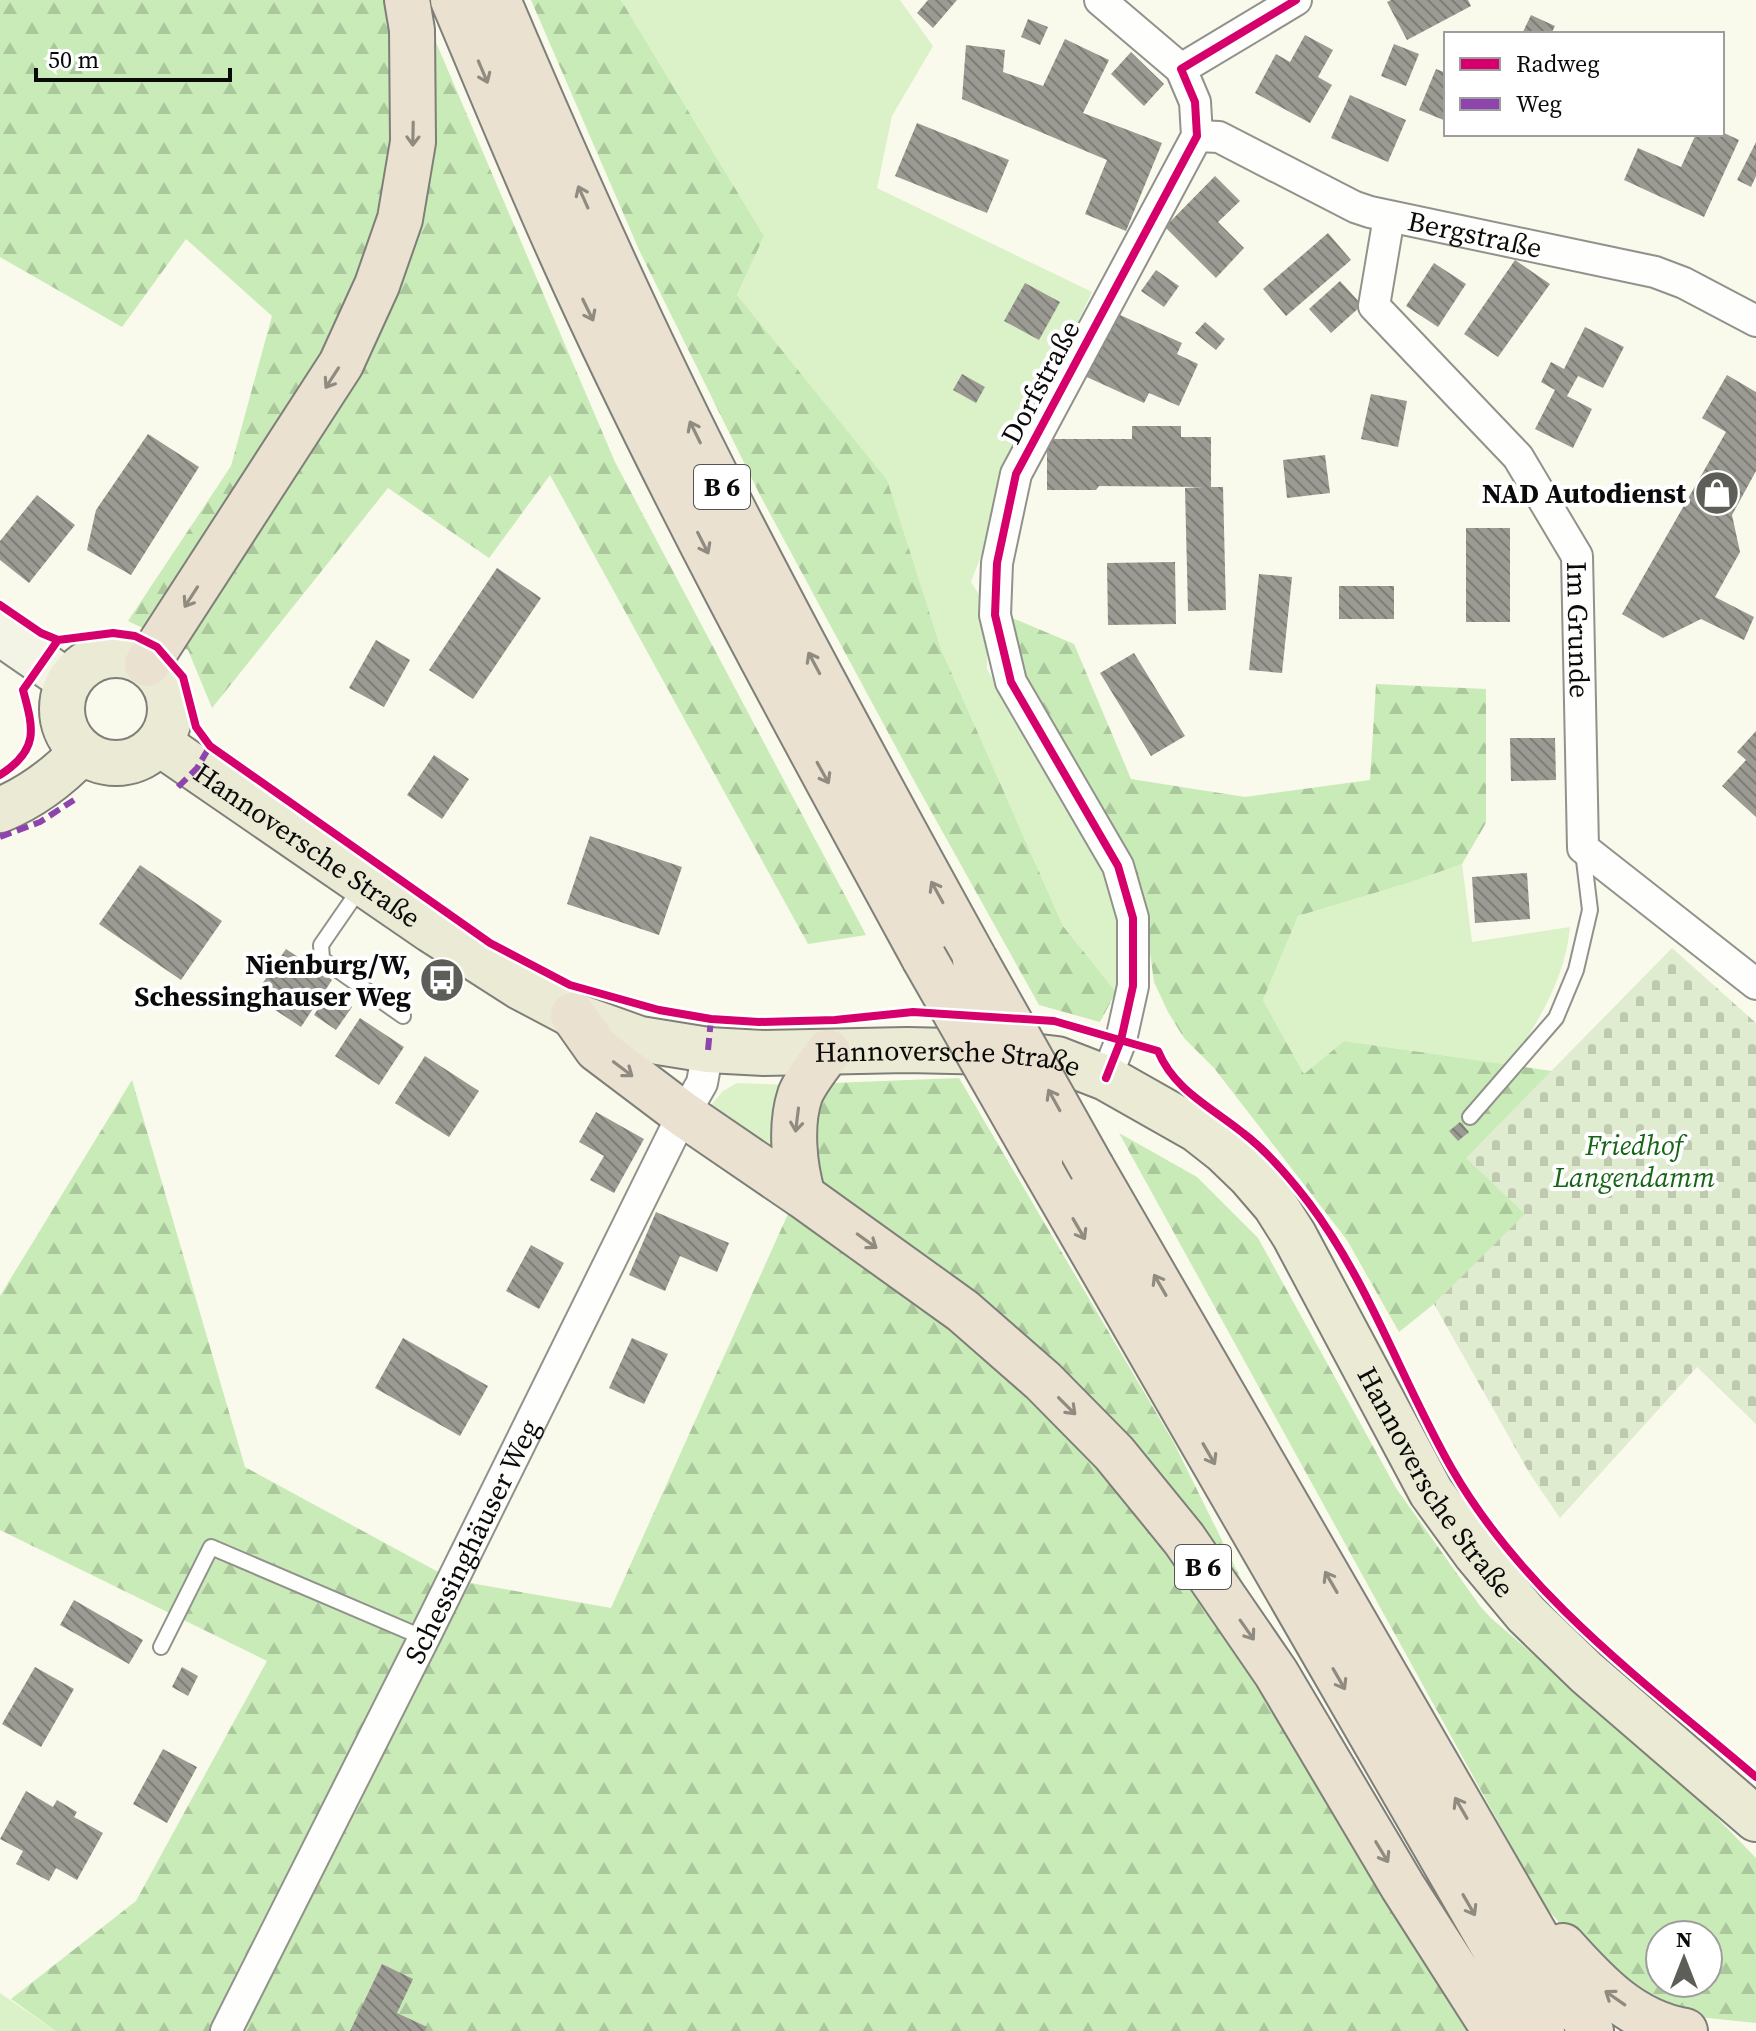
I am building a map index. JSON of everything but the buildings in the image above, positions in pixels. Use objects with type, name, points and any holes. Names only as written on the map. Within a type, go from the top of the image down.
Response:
[{"type":"highway","points":[[147,664],[341,364],[377,285],[400,219],[413,142],[412,30],[407,0]]},
{"type":"highway","name":"B 6","points":[[453,0],[562,256],[666,471],[814,756],[924,958],[1542,2031]]},
{"type":"highway","name":"B 6","points":[[498,0],[601,236],[712,467],[851,734],[1092,1168],[1591,2031]]},
{"type":"highway","name":"B 6","points":[[573,1015],[597,1049],[683,1114],[963,1311],[1043,1381],[1114,1453],[1184,1539],[1276,1673],[1403,1887],[1495,2031]]},
{"type":"highway","points":[[803,1196],[797,1174],[795,1129],[800,1094],[828,1052]]},
{"type":"highway","points":[[1500,1875],[1609,1996],[1641,2015],[1685,2031]]},
{"type":"main road","points":[[116,654],[134,657],[147,664],[161,679],[171,711],[159,743],[131,762],[97,760],[82,752],[64,726],[61,710],[68,681],[82,666],[98,657],[116,654]]},
{"type":"main road","name":"Hannoversche Straße","points":[[159,743],[520,987],[573,1015],[640,1039],[708,1050],[764,1053],[997,1052],[1057,1059],[1106,1078],[1196,1129],[1250,1176],[1294,1235],[1431,1492],[1476,1554],[1526,1614],[1587,1673],[1756,1819]]},
{"type":"main road","points":[[0,810],[42,788],[82,752]]},
{"type":"street","points":[[1100,0],[1181,69],[1195,102],[1197,136]]},
{"type":"street","points":[[1181,69],[1296,0]]},
{"type":"street","name":"Bergstraße","points":[[1197,136],[1219,137],[1355,207],[1389,217],[1655,272],[1684,283],[1756,321]]},
{"type":"street","name":"Dorfstraße","points":[[1106,1078],[1121,1040],[1133,986],[1133,918],[1118,866],[1011,682],[995,615],[997,563],[1016,474],[1197,136]]},
{"type":"street","name":"Im Grunde","points":[[1389,217],[1374,306],[1518,457],[1577,556],[1583,848]]},
{"type":"street","points":[[0,634],[68,681]]},
{"type":"street","points":[[1583,848],[1756,984]]},
{"type":"street","name":"Schessinghäuser Weg","points":[[226,2031],[683,1114],[702,1083],[708,1050]]},
{"type":"lane","points":[[1470,1117],[1556,1018],[1576,970],[1590,910],[1583,848]]},
{"type":"lane","points":[[363,883],[321,945],[322,959],[403,1016]]},
{"type":"lane","points":[[161,1647],[211,1547],[424,1638]]},
{"type":"green space","points":[[0,0],[418,0],[615,462],[866,935],[808,944],[550,475],[489,558],[388,488],[212,708],[188,650],[128,621],[231,466],[272,316],[186,239],[122,327],[0,257]]},
{"type":"green space","points":[[531,0],[621,0],[764,236],[737,295],[887,480],[941,649],[1063,926],[1116,992],[1100,1022],[1039,1005],[917,786],[761,497],[640,252]]},
{"type":"green space","points":[[621,0],[900,0],[933,46],[892,116],[877,188],[1092,292],[1039,404],[971,582],[987,607],[987,669],[1114,893],[1119,951],[1116,992],[1063,926],[941,649],[886,480],[737,295],[764,236]]},
{"type":"green space","points":[[1010,617],[1074,644],[1131,779],[1245,797],[1370,780],[1376,684],[1486,689],[1486,823],[1462,864],[1298,916],[1263,1000],[1304,1074],[1344,1041],[1552,1071],[1467,1158],[1526,1214],[1434,1304],[1399,1332],[1347,1240],[1214,1068],[1184,1038],[1168,1012],[1154,982],[1145,916],[1025,678]]},
{"type":"green space","points":[[1462,864],[1472,942],[1570,927],[1556,982],[1540,1016],[1510,1065],[1344,1041],[1304,1074],[1263,1000],[1298,916]]},
{"type":"green space","name":"Friedhof Langendamm","points":[[1672,948],[1756,1023],[1756,1424],[1697,1367],[1560,1518],[1530,1474],[1434,1304],[1525,1214],[1466,1158]]},
{"type":"green space","points":[[959,1078],[1174,1443],[1449,2001],[1470,2031],[56,2031],[11,1999],[136,1901],[267,1661],[0,1530],[0,1296],[132,1080],[245,1467],[453,1580],[611,1608],[792,1205],[815,1119],[833,1083]]},
{"type":"green space","points":[[737,1083],[794,1085],[785,1166],[705,1112],[723,1091]]},
{"type":"green space","points":[[1119,1133],[1197,1177],[1258,1238],[1396,1488],[1480,1606],[1694,1794],[1756,1858],[1756,2023],[1670,2014],[1612,1983],[1544,1905]]},
{"type":"green space","points":[[0,1993],[56,2031],[0,2031]]},
{"type":"marked path","points":[[178,787],[197,768],[210,746]]},
{"type":"marked path","points":[[0,837],[40,822],[74,800]]},
{"type":"marked path","points":[[708,1050],[711,1019]]},
{"type":"cycle path","points":[[1106,1078],[1121,1040],[1133,986],[1133,918],[1118,866],[1011,682],[995,615],[997,563],[1016,474],[1197,136],[1195,102],[1181,69],[1296,0]]},
{"type":"cycle path","points":[[0,605],[41,633],[58,640],[113,633],[135,636],[157,647],[183,677],[196,727],[210,746],[490,943],[570,985],[659,1010],[711,1019],[759,1022],[835,1020],[913,1012],[1054,1021],[1158,1051],[1183,1087],[1261,1148],[1309,1203],[1331,1234],[1368,1300],[1452,1469],[1515,1558],[1590,1636],[1756,1777]]},
{"type":"cycle path","points":[[0,775],[13,766],[27,748],[31,728],[23,690],[58,640]]},
{"type":"place","name":"NAD Autodienst","points":[[1717,493]]},
{"type":"place","name":"Nienburg/W, Schessinghauser Weg","points":[[442,980]]}]
